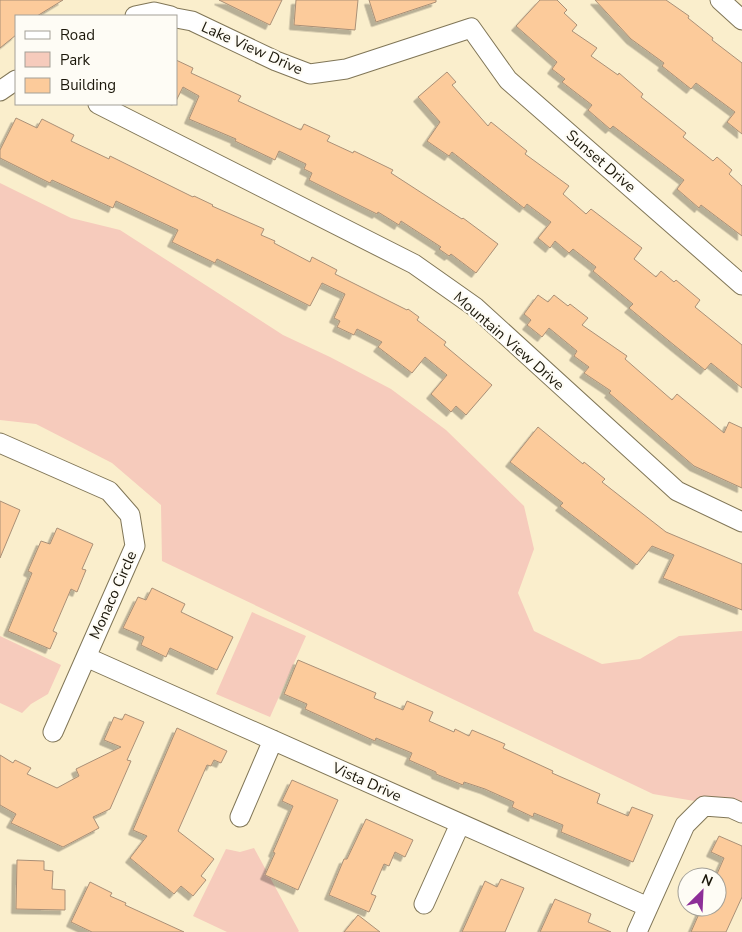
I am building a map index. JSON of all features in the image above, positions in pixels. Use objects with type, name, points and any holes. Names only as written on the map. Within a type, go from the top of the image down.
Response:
[{"type":"street","points":[[720,0],[742,20]]},
{"type":"street","points":[[140,15],[154,12],[167,15]]},
{"type":"street","name":"Lake View Drive","points":[[178,18],[192,21],[276,61],[310,74],[346,69],[471,28]]},
{"type":"street","name":"Sunset Drive","points":[[471,28],[508,80],[742,285]]},
{"type":"street","points":[[0,91],[15,81]]},
{"type":"street","name":"Mountain View Drive","points":[[100,105],[414,264],[474,307],[678,491],[742,522]]},
{"type":"street","name":"Monaco Circle","points":[[0,443],[109,491],[130,515],[136,546],[53,732]]},
{"type":"street","name":"Vista Drive","points":[[86,657],[648,908]]},
{"type":"street","points":[[240,817],[273,740]]},
{"type":"street","points":[[637,932],[685,825],[704,806],[731,808],[742,813]]},
{"type":"street","points":[[424,904],[460,824]]},
{"type":"green space","points":[[0,183],[71,218],[120,230],[283,335],[391,389],[446,430],[524,506],[534,549],[518,593],[534,631],[602,664],[640,659],[679,636],[742,631],[742,809],[653,794],[162,561],[161,505],[112,463],[36,424],[0,420]]},
{"type":"green space","points":[[252,612],[306,636],[270,717],[216,694]]},
{"type":"green space","points":[[0,636],[61,665],[48,694],[31,704],[22,713],[0,703]]},
{"type":"green space","points":[[254,848],[298,932],[227,932],[193,916],[226,849],[240,852]]},
{"type":"building","points":[[0,0],[63,0],[39,15],[15,15],[15,36],[0,48]]},
{"type":"building","points":[[219,0],[282,0],[270,25]]},
{"type":"building","points":[[296,0],[358,0],[355,30],[294,25]]},
{"type":"building","points":[[369,0],[436,0],[436,2],[376,22]]},
{"type":"building","points":[[540,0],[557,0],[567,10],[564,13],[577,25],[572,31],[597,48],[591,56],[618,75],[619,73],[643,94],[641,97],[686,133],[683,137],[713,161],[717,157],[732,170],[729,174],[742,186],[742,236],[701,205],[699,208],[677,189],[684,180],[613,126],[610,129],[588,110],[592,105],[562,82],[565,79],[552,69],[557,62],[516,26]]},
{"type":"building","points":[[595,0],[666,0],[689,16],[688,18],[713,38],[712,40],[742,63],[742,134],[727,122],[735,112],[696,83],[691,89],[662,66],[664,63],[631,39]]},
{"type":"building","points":[[178,61],[193,68],[191,73],[241,96],[238,101],[301,130],[304,124],[330,136],[327,141],[353,153],[354,151],[393,170],[391,173],[463,218],[498,244],[476,273],[401,221],[399,225],[378,212],[377,214],[309,180],[312,173],[304,169],[306,164],[279,151],[275,160],[235,141],[236,139],[189,119],[199,96],[183,87],[178,97]]},
{"type":"building","points":[[447,72],[456,82],[452,85],[488,126],[491,122],[527,151],[525,154],[569,186],[563,194],[586,214],[591,209],[642,248],[634,259],[656,277],[661,271],[674,282],[676,280],[700,300],[695,307],[742,345],[742,388],[711,363],[705,370],[629,308],[633,304],[593,271],[596,267],[573,249],[569,253],[555,241],[550,248],[538,238],[551,222],[527,204],[524,208],[452,152],[449,156],[427,141],[440,122],[418,97]]},
{"type":"building","points":[[16,118],[37,128],[42,119],[74,135],[71,141],[109,159],[110,156],[264,229],[261,235],[275,241],[274,243],[310,262],[312,257],[337,270],[335,274],[408,309],[419,317],[417,320],[446,342],[444,345],[492,385],[466,415],[456,406],[451,412],[431,394],[447,375],[425,357],[412,373],[378,347],[382,342],[357,329],[354,335],[337,327],[340,321],[334,318],[345,294],[322,283],[310,306],[217,259],[215,263],[172,242],[178,230],[116,201],[113,208],[52,180],[50,183],[0,158],[0,150]]},
{"type":"building","points":[[538,295],[548,302],[554,295],[568,306],[570,304],[588,318],[582,325],[627,356],[625,359],[672,400],[677,394],[724,433],[729,422],[742,428],[742,488],[694,466],[609,393],[611,391],[584,373],[589,367],[574,356],[577,351],[549,328],[542,337],[527,325],[531,320],[524,314]]},
{"type":"building","points":[[538,427],[583,464],[584,462],[605,479],[602,482],[666,532],[742,564],[742,610],[663,578],[674,555],[652,546],[637,565],[560,506],[563,503],[510,462]]},
{"type":"building","points":[[0,501],[20,510],[0,558]]},
{"type":"building","points":[[57,528],[93,544],[82,569],[86,570],[77,592],[71,589],[53,631],[57,633],[50,649],[8,631],[32,573],[28,571],[41,541],[50,544]]},
{"type":"building","points":[[152,588],[185,604],[181,612],[233,637],[217,670],[170,648],[166,657],[141,645],[144,637],[123,628],[138,597],[146,600]]},
{"type":"building","points":[[298,660],[376,693],[374,698],[403,710],[407,701],[433,712],[429,721],[454,732],[455,729],[469,736],[472,730],[505,744],[503,748],[553,771],[552,773],[600,794],[597,803],[628,816],[632,807],[653,815],[633,862],[561,832],[563,825],[534,813],[533,817],[512,807],[514,802],[485,789],[464,782],[463,785],[436,774],[436,772],[409,760],[412,753],[376,738],[375,741],[305,709],[307,704],[284,694]]},
{"type":"building","points":[[125,714],[144,722],[127,760],[131,761],[110,809],[93,817],[99,828],[63,847],[11,823],[16,814],[0,805],[0,755],[13,763],[15,760],[31,768],[27,774],[57,788],[79,776],[76,769],[121,747],[104,740],[114,717],[122,720]]},
{"type":"building","points":[[177,728],[227,751],[221,763],[214,760],[211,766],[207,765],[178,831],[214,859],[201,876],[206,880],[193,896],[181,886],[174,894],[130,858],[147,836],[133,830]]},
{"type":"building","points":[[292,780],[338,800],[298,890],[265,875],[293,806],[282,801]]},
{"type":"building","points":[[366,819],[413,840],[405,857],[395,852],[389,866],[384,864],[371,894],[376,896],[369,912],[329,895],[344,859],[347,859]]},
{"type":"building","points":[[719,836],[742,846],[742,897],[726,932],[691,932],[698,917],[727,917],[727,867],[720,867],[724,858],[711,852]]},
{"type":"building","points":[[17,860],[44,861],[44,870],[53,871],[52,889],[65,890],[65,910],[16,909]]},
{"type":"building","points":[[501,879],[524,888],[505,932],[462,932],[485,881],[497,887]]},
{"type":"building","points":[[90,882],[112,893],[110,896],[126,903],[125,905],[184,932],[92,932],[71,922]]},
{"type":"building","points":[[555,899],[591,914],[588,922],[611,932],[540,932]]},
{"type":"building","points":[[358,915],[380,932],[344,932]]}]
